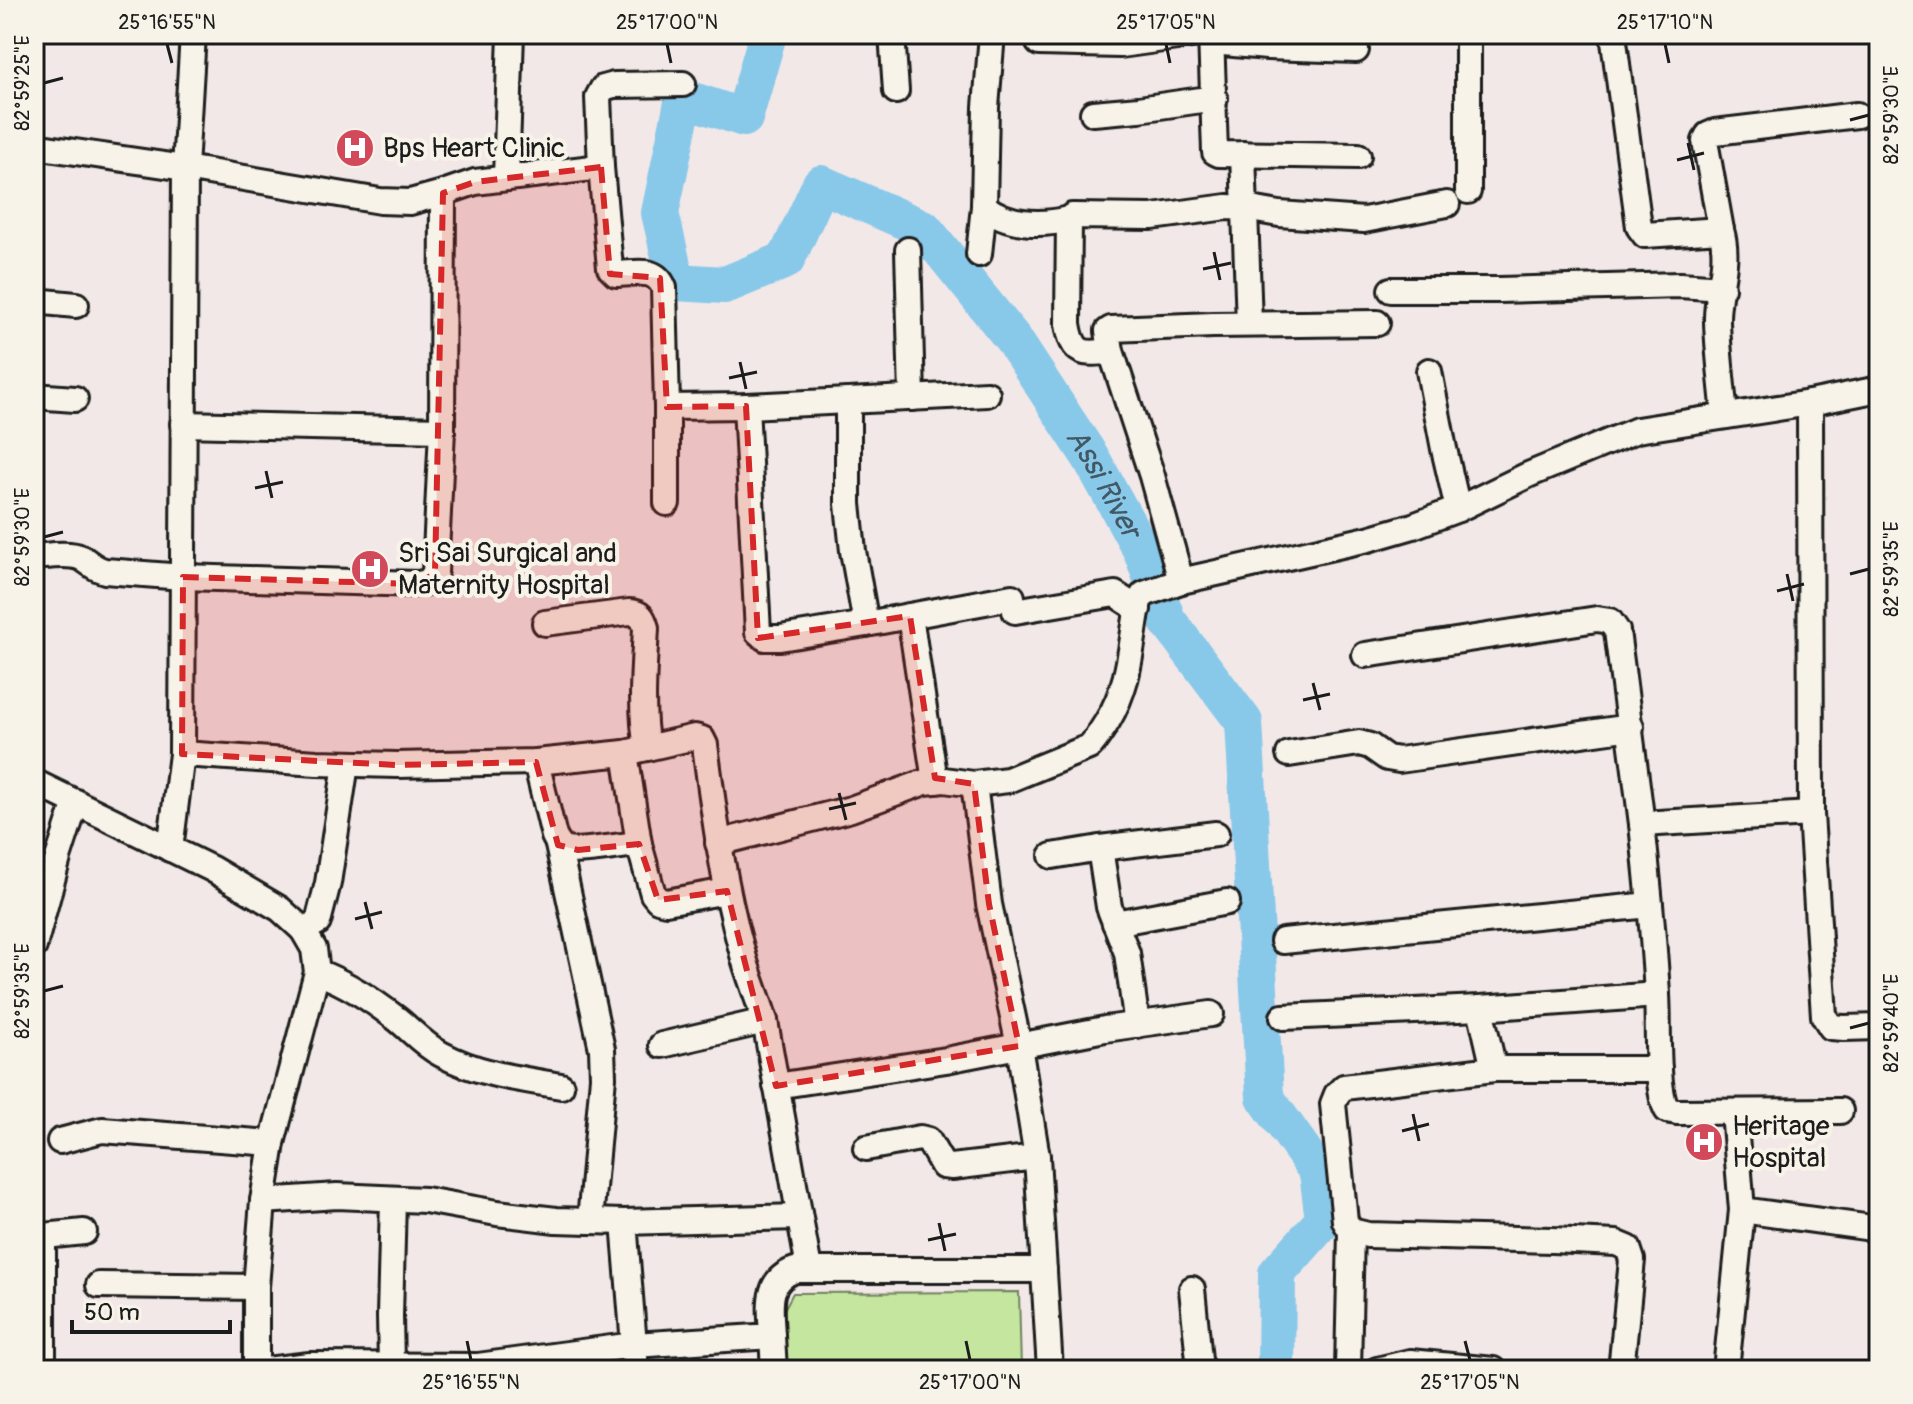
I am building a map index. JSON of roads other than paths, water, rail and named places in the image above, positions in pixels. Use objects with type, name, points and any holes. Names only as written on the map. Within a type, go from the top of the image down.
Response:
[{"type":"street","points":[[170,849],[182,754],[185,168],[193,34]]},
{"type":"street","points":[[506,177],[511,34]]},
{"type":"street","points":[[892,34],[896,91]]},
{"type":"street","points":[[979,254],[992,34]]},
{"type":"street","points":[[984,206],[1012,222],[1059,222],[1077,215],[1152,217],[1227,207],[1364,220],[1457,198],[1468,34]]},
{"type":"street","points":[[1613,34],[1639,227],[1645,235],[1721,230]]},
{"type":"street","points":[[1207,37],[1215,98],[1215,152],[1358,156]]},
{"type":"street","points":[[1039,43],[1120,45],[1207,37],[1267,47],[1356,50]]},
{"type":"street","points":[[667,503],[664,288],[660,278],[651,273],[616,274],[610,268],[598,97],[603,88],[614,85],[683,84]]},
{"type":"street","points":[[1093,113],[1215,98]]},
{"type":"street","points":[[1725,416],[1717,306],[1722,288],[1725,244],[1705,141],[1708,135],[1715,132],[1857,115]]},
{"type":"street","points":[[34,146],[380,201],[410,202],[475,182],[601,167]]},
{"type":"street","points":[[1243,154],[1249,324]]},
{"type":"street","points":[[34,557],[68,555],[80,557],[105,571],[183,577],[428,582],[435,573],[442,430],[443,193]]},
{"type":"street","points":[[1069,219],[1070,340],[1082,352],[1111,351]]},
{"type":"street","points":[[908,250],[912,398]]},
{"type":"street","points":[[1391,290],[1680,285],[1722,288]]},
{"type":"street","points":[[34,301],[76,305]]},
{"type":"street","points":[[1176,583],[1152,476],[1111,351],[1108,331],[1249,324],[1377,323]]},
{"type":"street","points":[[1429,371],[1458,509]]},
{"type":"street","points":[[746,406],[758,632],[765,638],[780,638],[910,616],[1013,604],[1115,594],[1141,601],[1176,583],[1413,526],[1637,430],[1879,389]]},
{"type":"street","points":[[667,407],[987,394]]},
{"type":"street","points":[[34,396],[75,399]]},
{"type":"street","points":[[848,401],[848,504],[866,624]]},
{"type":"street","points":[[1810,403],[1811,814],[1824,1016],[1831,1027],[1879,1027]]},
{"type":"street","points":[[183,424],[442,430]]},
{"type":"street","points":[[718,843],[851,809],[907,787],[944,780],[974,784],[1008,780],[1089,747],[1123,691],[1141,601]]},
{"type":"street","points":[[545,623],[629,612],[637,612],[643,617],[646,628],[642,696],[644,729],[636,750],[639,844],[653,894],[658,900],[666,902],[727,891]]},
{"type":"street","points":[[910,616],[935,781]]},
{"type":"street","points":[[1365,655],[1597,619],[1610,621],[1617,631],[1642,824],[1663,1103],[1667,1110],[1677,1112],[1840,1111]]},
{"type":"street","points":[[1289,754],[1359,743],[1370,746],[1387,758],[1399,760],[1631,727]]},
{"type":"street","points":[[182,754],[346,764],[536,762],[636,750],[695,737],[702,739],[727,891],[742,954],[765,1021],[809,1269]]},
{"type":"street","points":[[536,762],[558,845],[602,1049],[603,1077],[590,1221]]},
{"type":"street","points":[[303,930],[318,922],[328,883],[346,764]]},
{"type":"street","points":[[34,782],[212,869],[280,909],[303,930],[314,949],[317,972],[272,1143],[263,1201],[256,1287],[256,1370]]},
{"type":"street","points":[[974,784],[989,904],[1019,1046],[1037,1157],[1050,1370]]},
{"type":"street","points":[[34,946],[76,802]]},
{"type":"street","points":[[1642,824],[1811,814]]},
{"type":"street","points":[[1052,856],[1216,834]]},
{"type":"street","points":[[558,845],[578,850],[639,844]]},
{"type":"street","points":[[1100,848],[1109,907],[1127,953],[1137,1025]]},
{"type":"street","points":[[1115,923],[1227,902]]},
{"type":"street","points":[[1283,941],[1650,905]]},
{"type":"street","points":[[317,972],[362,994],[442,1055],[492,1074],[561,1086]]},
{"type":"street","points":[[1283,1017],[1480,1008],[1657,995]]},
{"type":"street","points":[[1480,1008],[1494,1069]]},
{"type":"street","points":[[776,1086],[1211,1014]]},
{"type":"street","points":[[662,1045],[765,1021]]},
{"type":"street","points":[[1348,1370],[1351,1231],[1345,1221],[1333,1104],[1344,1087],[1494,1069],[1659,1069]]},
{"type":"street","points":[[1726,1370],[1742,1210],[1734,1112]]},
{"type":"street","points":[[60,1141],[102,1130],[272,1143]]},
{"type":"street","points":[[866,1148],[920,1138],[928,1140],[943,1166],[952,1167],[1037,1157]]},
{"type":"street","points":[[263,1201],[337,1196],[425,1200],[556,1220],[624,1222],[799,1217]]},
{"type":"street","points":[[391,1365],[393,1200]]},
{"type":"street","points":[[1742,1210],[1879,1229]]},
{"type":"street","points":[[624,1222],[636,1370]]},
{"type":"street","points":[[1351,1231],[1368,1235],[1616,1243],[1628,1248],[1632,1260],[1621,1370]]},
{"type":"street","points":[[43,1370],[39,1236],[84,1232]]},
{"type":"street","points":[[774,1370],[771,1303],[774,1285],[784,1274],[809,1269],[1044,1270]]},
{"type":"street","points":[[99,1285],[256,1287]]},
{"type":"street","points":[[1192,1289],[1200,1370]]},
{"type":"street","points":[[266,1370],[391,1365],[478,1366],[634,1345],[772,1336]]},
{"type":"street","points":[[1377,1370],[1410,1362],[1493,1370]]},
{"type":"waterway","name":"Assi River","points":[[768,34],[744,118],[684,98],[660,213],[676,282],[725,285],[786,260],[821,184],[924,229],[1013,339],[1091,458],[1142,551],[1167,620],[1244,722],[1265,1097],[1318,1172],[1324,1220],[1277,1273],[1276,1370]]},
{"type":"place","name":"Bps Heart Clinic","points":[[355,148]]},
{"type":"place","name":"Sri Sai Surgical and Maternity Hospital","points":[[370,569]]},
{"type":"place","name":"Heritage Hospital","points":[[1704,1142]]}]
